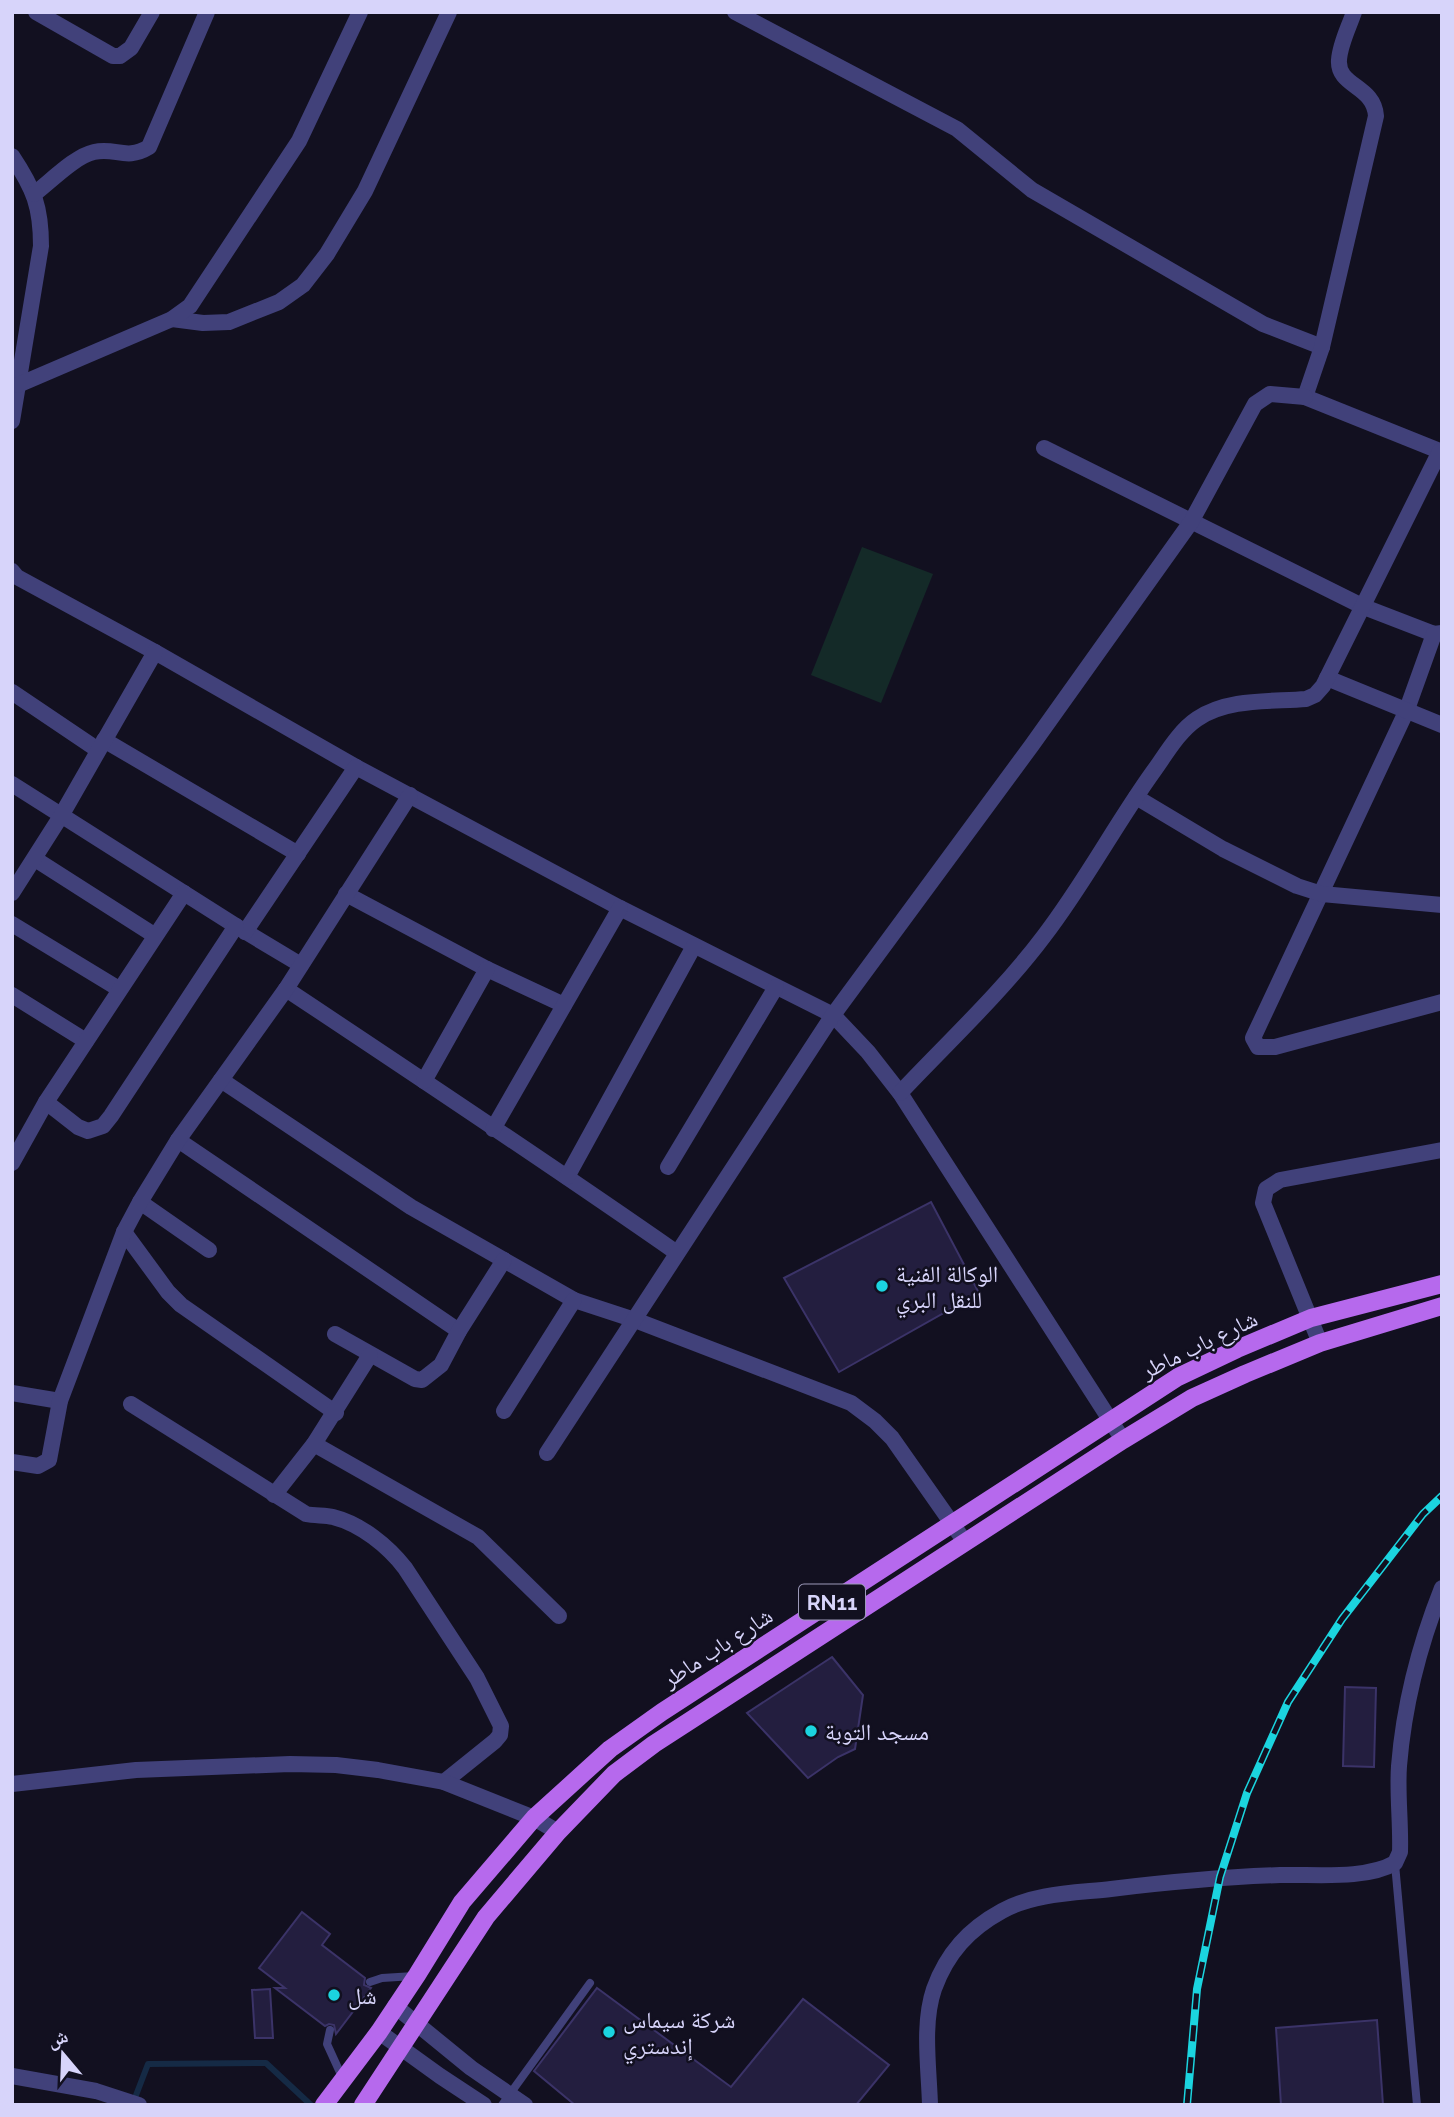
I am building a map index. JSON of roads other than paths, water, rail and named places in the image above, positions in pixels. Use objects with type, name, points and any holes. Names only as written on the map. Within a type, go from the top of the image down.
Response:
[{"type":"main road","name":"شارع باب ماطر","points":[[324,2105],[379,2032],[462,1902],[534,1818],[610,1749],[1178,1377],[1311,1318],[1442,1284]]},
{"type":"main road","name":"شارع باب ماطر","points":[[365,2103],[486,1917],[558,1832],[614,1774],[654,1744],[1192,1398],[1320,1343],[1442,1306]]},
{"type":"street","points":[[36,12],[113,56],[120,56],[131,48],[152,12]]},
{"type":"street","points":[[34,194],[82,157],[96,151],[132,155],[149,147],[208,12]]},
{"type":"street","points":[[18,385],[172,318],[190,306],[299,141],[360,12]]},
{"type":"street","points":[[172,318],[204,323],[229,322],[279,302],[303,285],[327,254],[365,191],[449,12]]},
{"type":"street","points":[[735,12],[957,129],[1032,190],[1253,318],[1322,347]]},
{"type":"street","points":[[1305,397],[1322,347],[1376,116],[1375,104],[1368,95],[1343,76],[1339,67],[1339,58],[1354,12]]},
{"type":"street","points":[[12,156],[40,209],[41,246],[13,414]]},
{"type":"street","points":[[547,1453],[833,1015],[1040,734],[1191,522],[1255,404],[1270,394],[1305,397],[1441,452],[1364,607],[1327,678],[1315,695],[1306,699],[1229,705],[1215,709],[1196,720],[1177,739],[1023,963],[900,1093]]},
{"type":"street","points":[[1044,448],[1364,607],[1438,634],[1406,712],[1254,1034],[1254,1044],[1258,1047],[1275,1047],[1442,1002]]},
{"type":"street","points":[[12,571],[17,577],[356,767],[620,908],[833,1015],[868,1052],[900,1093],[1123,1440]]},
{"type":"street","points":[[12,893],[18,872],[35,859],[155,652]]},
{"type":"street","points":[[1327,678],[1442,725]]},
{"type":"street","points":[[12,692],[101,745],[298,854]]},
{"type":"street","points":[[46,1102],[78,1127],[88,1131],[103,1126],[240,929],[298,854],[356,767]]},
{"type":"street","points":[[12,783],[301,965]]},
{"type":"street","points":[[12,1462],[38,1466],[49,1460],[60,1401],[124,1232],[140,1202],[178,1140],[286,989],[410,795]]},
{"type":"street","points":[[1136,797],[1264,872],[1297,886],[1322,894],[1442,905]]},
{"type":"street","points":[[35,859],[154,935]]},
{"type":"street","points":[[12,1163],[46,1102],[184,893]]},
{"type":"street","points":[[346,894],[487,969],[564,1005]]},
{"type":"street","points":[[493,1129],[620,908]]},
{"type":"street","points":[[12,923],[119,989]]},
{"type":"street","points":[[567,1177],[694,946]]},
{"type":"street","points":[[424,1081],[487,969]]},
{"type":"street","points":[[668,1167],[776,987]]},
{"type":"street","points":[[286,989],[677,1253]]},
{"type":"street","points":[[12,995],[86,1041]]},
{"type":"street","points":[[221,1080],[411,1207],[575,1300],[635,1320],[851,1404],[875,1421],[892,1438],[965,1542]]},
{"type":"street","points":[[178,1140],[459,1331]]},
{"type":"street","points":[[1320,1343],[1263,1203],[1266,1189],[1280,1180],[1442,1150]]},
{"type":"street","points":[[140,1202],[209,1250]]},
{"type":"street","points":[[124,1232],[168,1292],[181,1305],[336,1413]]},
{"type":"street","points":[[335,1334],[415,1379],[422,1380],[441,1366],[459,1331],[504,1260]]},
{"type":"street","points":[[504,1410],[575,1300]]},
{"type":"street","points":[[274,1495],[336,1413],[370,1355]]},
{"type":"street","points":[[12,1393],[60,1401]]},
{"type":"street","points":[[131,1404],[306,1514],[333,1517],[347,1523],[371,1535],[392,1552],[477,1678],[500,1726],[500,1735],[444,1782]]},
{"type":"street","points":[[314,1444],[478,1537],[559,1616]]},
{"type":"street","points":[[930,2105],[928,2012],[933,1991],[956,1946],[977,1926],[1004,1909],[1033,1900],[1075,1893],[1220,1877],[1370,1873],[1395,1863],[1400,1852],[1399,1769],[1404,1722],[1413,1674],[1442,1588]]},
{"type":"street","points":[[12,1784],[136,1770],[290,1764],[378,1770],[444,1782],[534,1818],[558,1832]]},
{"type":"street","points":[[395,2006],[505,2099],[525,2105]]},
{"type":"street","points":[[379,2032],[484,2105]]},
{"type":"street","points":[[458,2089],[471,2068]]},
{"type":"street","points":[[12,2076],[60,2084],[139,2105]]},
{"type":"lane","points":[[1395,1863],[1417,2105]]},
{"type":"lane","points":[[370,1982],[382,1978],[417,1975]]},
{"type":"lane","points":[[505,2099],[590,1983]]},
{"type":"lane","points":[[330,2030],[327,2044],[343,2079]]},
{"type":"waterway","points":[[133,2103],[148,2064],[266,2063],[311,2105]]},
{"type":"railway","points":[[1187,2105],[1197,1989],[1220,1877],[1247,1793],[1288,1702],[1342,1619],[1423,1514],[1442,1496]]},
{"type":"place","name":"الوكالة الفنية للنقل البري","points":[[882,1286]]},
{"type":"place","name":"مسجد التوبة","points":[[811,1731]]},
{"type":"place","name":"شل","points":[[334,1995]]},
{"type":"place","name":"شركة سيماس إندستري","points":[[609,2032]]}]
